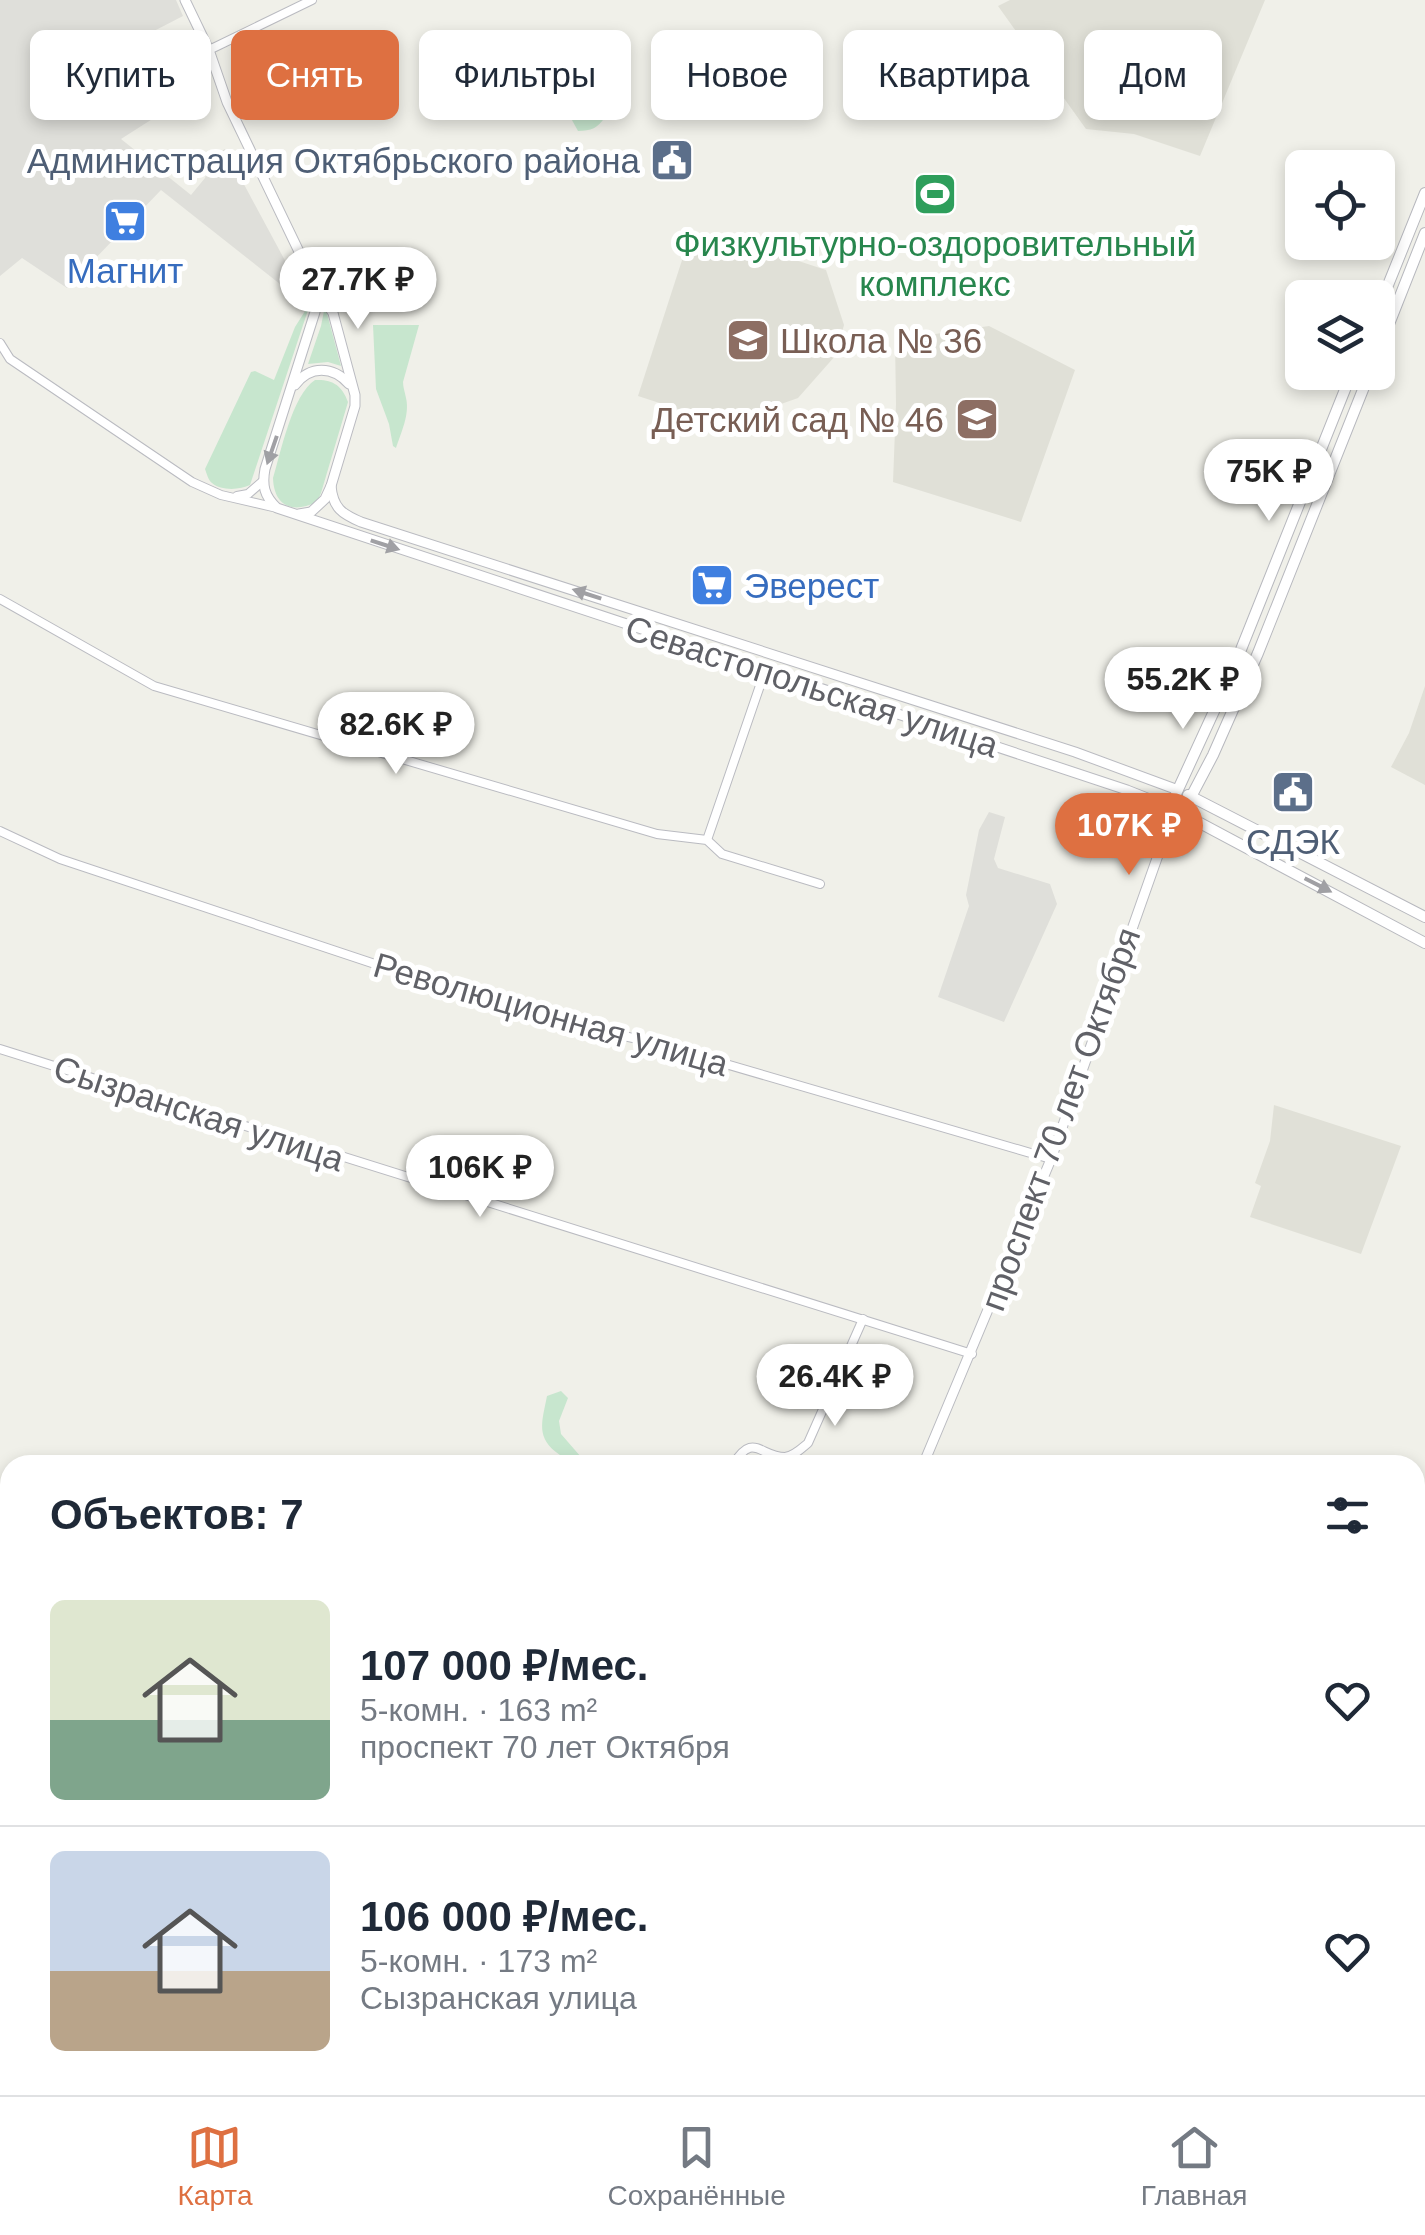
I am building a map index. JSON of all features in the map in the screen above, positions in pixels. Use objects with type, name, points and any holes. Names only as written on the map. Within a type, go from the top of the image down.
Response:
[{"type":"main road","points":[[1390,280],[1425,192]]},
{"type":"main road","points":[[1395,301],[1425,233]]},
{"type":"main road","name":"проспект 70 лет Октября","points":[[1170,807],[1228,682],[1345,390]]},
{"type":"main road","name":"проспект 70 лет Октября","points":[[1182,814],[1237,703],[1363,390]]},
{"type":"main road","points":[[1320,450],[1337,457]]},
{"type":"main road","points":[[1273,567],[1291,569]]},
{"type":"main road","name":"Севастопольская улица","points":[[1178,790],[1425,917]]},
{"type":"main road","name":"Севастопольская улица","points":[[1170,807],[1425,944]]},
{"type":"street","points":[[184,0],[199,30]]},
{"type":"street","points":[[211,49],[312,0]]},
{"type":"street","points":[[211,56],[227,102],[317,289],[333,312],[355,396],[353,418],[331,486],[318,507],[293,514]]},
{"type":"street","points":[[276,508],[265,493],[263,480],[316,312],[317,289]]},
{"type":"street","points":[[0,343],[10,359],[192,482],[232,498],[276,508]]},
{"type":"street","points":[[292,391],[305,374],[325,370],[344,378],[355,396]]},
{"type":"street","points":[[232,498],[248,494],[263,480]]},
{"type":"street","name":"Севастопольская улица","points":[[331,486],[336,507],[361,522],[1075,752],[1178,790]]},
{"type":"street","name":"Севастопольская улица","points":[[276,508],[1170,807]]},
{"type":"street","points":[[0,599],[154,686],[657,834],[706,840],[722,854],[820,884]]},
{"type":"street","points":[[706,840],[770,654]]},
{"type":"street","points":[[958,734],[964,717]]},
{"type":"street","points":[[1005,749],[1010,732]]},
{"type":"street","name":"проспект 70 лет Октября","points":[[928,1455],[1051,1159],[1168,827],[1170,807]]},
{"type":"street","name":"проспект 70 лет Октября","points":[[1168,827],[1182,814]]},
{"type":"street","name":"Революционная улица","points":[[0,831],[60,859],[531,1016],[647,1042],[1051,1159]]},
{"type":"street","name":"Сызранская улица","points":[[0,1049],[972,1354]]},
{"type":"street","points":[[790,1455],[808,1443],[863,1319]]},
{"type":"street","points":[[739,1455],[754,1447],[780,1455]]},
{"type":"shaded area","points":[[0,0],[176,0],[183,16],[156,30],[30,30],[30,120],[151,120],[121,139],[191,195],[205,178],[212,156],[225,149],[296,281],[285,288],[161,190],[67,288],[22,258],[0,276]]},
{"type":"shaded area","points":[[1010,0],[1265,0],[1222,103],[1222,30],[1084,30],[1084,120],[1215,120],[1200,156],[1134,134],[1086,129],[1064,98],[1064,30],[1015,30],[998,6]]},
{"type":"shaded area","name":"Школа № 36","points":[[716,234],[826,270],[844,325],[836,355],[798,398],[724,424],[638,396],[684,254]]},
{"type":"shaded area","name":"Детский сад № 46","points":[[989,326],[1075,370],[1021,522],[893,482],[895,340]]},
{"type":"shaded area","points":[[1425,686],[1425,785],[1391,767],[1409,733]]},
{"type":"shaded area","points":[[989,812],[1005,817],[994,859],[998,868],[1050,884],[1057,904],[1004,1022],[938,997],[969,906],[966,895],[979,830]]},
{"type":"shaded area","points":[[1274,1105],[1401,1146],[1361,1254],[1250,1217],[1261,1186],[1255,1183],[1270,1141]]},
{"type":"green space","points":[[572,120],[603,120],[594,128],[578,131]]},
{"type":"green space","points":[[299,288],[309,307],[250,485],[231,489],[216,486],[205,469],[251,372],[274,380],[307,308],[292,293]]},
{"type":"green space","points":[[325,306],[341,366],[328,362],[308,364]]},
{"type":"green space","points":[[373,325],[419,325],[403,382],[407,410],[396,448],[376,389]]},
{"type":"green space","points":[[315,380],[336,384],[348,402],[317,502],[292,507],[277,495],[273,478],[294,411]]},
{"type":"green space","points":[[561,1391],[568,1398],[559,1421],[561,1434],[579,1455],[560,1455],[547,1442],[542,1422],[547,1396]]},
{"type":"place","name":"Администрация Октябрьского района","points":[[672,160]]},
{"type":"place","name":"Физкультурно-оздоровительный комплекс","points":[[935,194]]},
{"type":"place","name":"Магнит","points":[[125,221]]},
{"type":"place","name":"Школа № 36","points":[[748,340]]},
{"type":"place","name":"Детский сад № 46","points":[[977,419]]},
{"type":"place","name":"Эверест","points":[[712,585]]},
{"type":"place","name":"СДЭК","points":[[1293,792]]}]
